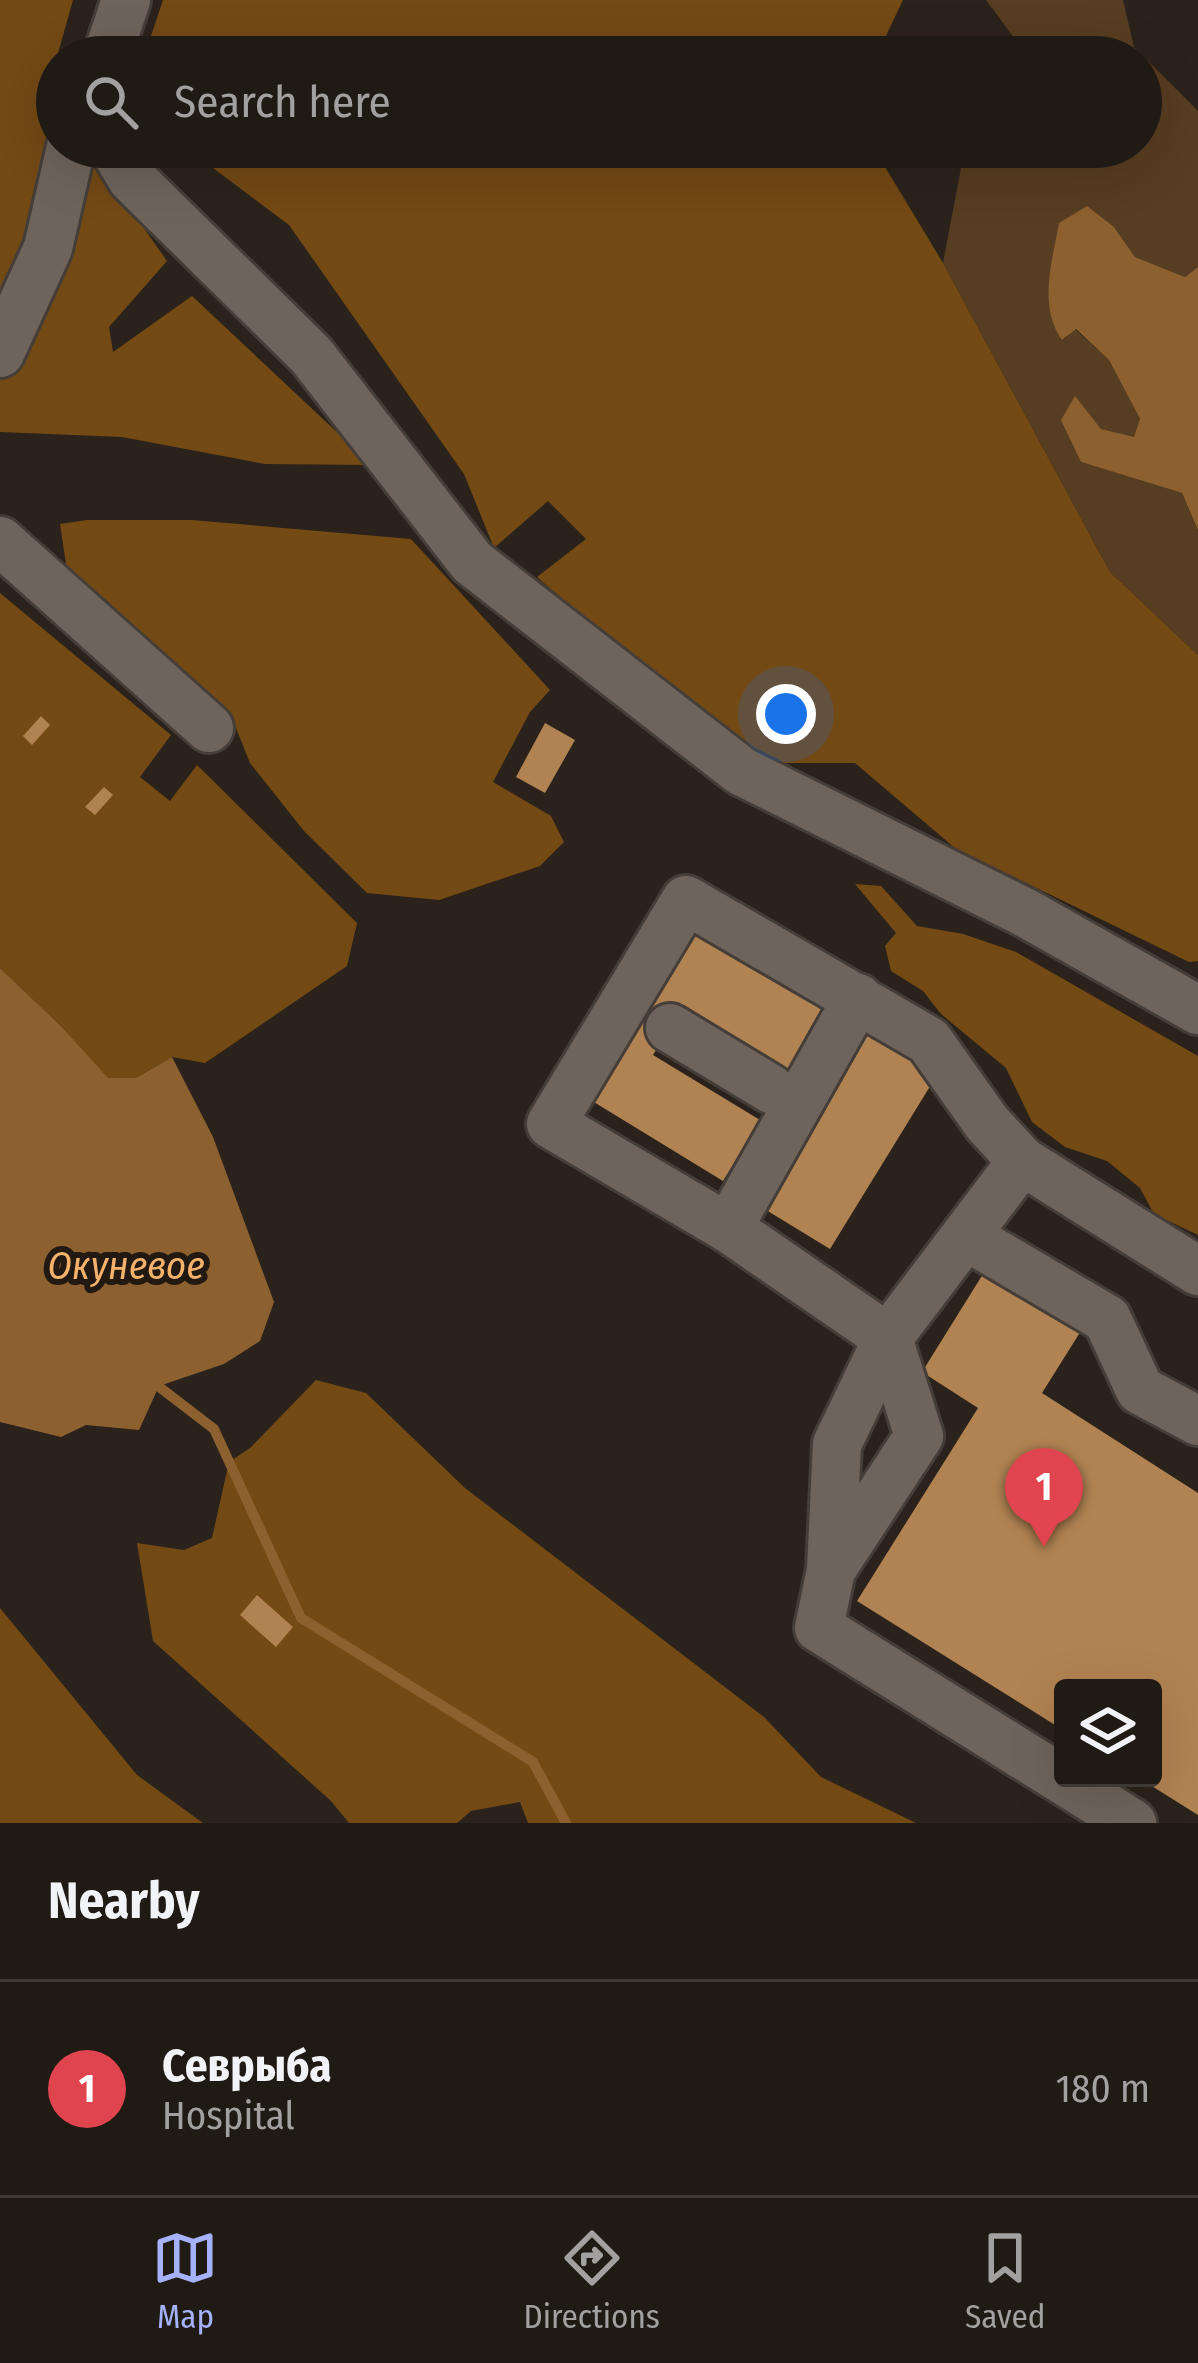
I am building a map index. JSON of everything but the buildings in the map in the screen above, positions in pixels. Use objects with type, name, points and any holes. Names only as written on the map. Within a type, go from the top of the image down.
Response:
[{"type":"lane","points":[[114,36],[126,0]]},
{"type":"lane","points":[[0,353],[48,248],[66,168]]},
{"type":"lane","points":[[125,168],[311,355],[472,562],[741,771],[1024,911],[1198,1010]]},
{"type":"lane","points":[[0,541],[209,728]]},
{"type":"lane","points":[[831,1570],[919,1436],[888,1338],[728,1228],[550,1124],[643,1014],[686,900],[929,1041],[987,1124],[1022,1161],[1198,1271]]},
{"type":"lane","points":[[728,1228],[858,998]]},
{"type":"lane","points":[[643,1014],[771,1089]]},
{"type":"lane","points":[[1022,1161],[888,1338],[837,1444],[831,1570],[819,1628],[1132,1823]]},
{"type":"lane","points":[[966,1236],[1107,1318],[1140,1390],[1198,1421]]},
{"type":"shaded area","points":[[0,0],[73,0],[63,36],[36,36],[36,168],[51,168],[41,245],[0,332]]},
{"type":"shaded area","points":[[163,0],[903,0],[886,36],[151,36]]},
{"type":"shaded area","points":[[986,0],[1123,0],[1131,36],[1013,36]]},
{"type":"shaded area","points":[[1162,75],[1198,111],[1198,267],[1185,277],[1135,257],[1114,227],[1063,340],[1075,329],[1109,360],[1140,419],[1135,438],[1101,429],[1074,397],[1081,462],[1182,493],[1198,530],[1198,655],[1110,572],[943,263],[961,168],[1162,168]]},
{"type":"shaded area","points":[[79,168],[102,168],[167,261],[109,327],[113,352],[192,296],[372,465],[265,464],[122,437],[0,432],[0,377]]},
{"type":"shaded area","points":[[213,168],[886,168],[943,263],[1110,572],[1198,655],[1198,961],[1189,962],[956,849],[855,763],[768,763],[537,577],[586,539],[548,501],[494,548],[464,474],[289,225]]},
{"type":"shaded area","points":[[192,520],[411,539],[550,690],[530,712],[493,782],[551,816],[564,842],[540,866],[439,900],[367,893],[304,831],[250,763],[234,723],[176,666],[68,577],[60,524]]},
{"type":"shaded area","points":[[0,593],[171,735],[140,777],[170,801],[197,765],[357,923],[347,966],[205,1063],[172,1057],[136,1078],[108,1079],[0,968]]},
{"type":"shaded area","points":[[855,884],[881,886],[917,926],[963,934],[1016,952],[1198,1056],[1198,1235],[1154,1214],[1140,1188],[1107,1161],[1065,1147],[1032,1122],[1006,1068],[941,1014],[923,991],[891,971],[885,946],[896,933]]},
{"type":"shaded area","points":[[316,1380],[366,1393],[465,1488],[764,1717],[821,1777],[916,1823],[528,1823],[520,1802],[471,1811],[457,1823],[349,1823],[331,1801],[153,1641],[137,1543],[184,1550],[212,1538],[229,1462],[250,1448]]},
{"type":"shaded area","points":[[0,1608],[137,1775],[203,1823],[0,1823]]},
{"type":"water","points":[[1087,206],[1114,227],[1135,257],[1185,277],[1198,267],[1198,530],[1182,493],[1081,462],[1061,420],[1075,396],[1101,429],[1134,437],[1140,419],[1109,360],[1076,329],[1062,340],[1050,313],[1049,283],[1059,223]]},
{"type":"water","name":"Окуневое","points":[[0,968],[108,1078],[136,1078],[172,1057],[213,1137],[274,1302],[260,1341],[224,1364],[159,1386],[139,1430],[86,1425],[61,1437],[0,1422]]},
{"type":"waterway","points":[[158,1386],[214,1429],[301,1618],[533,1762],[566,1823]]},
{"type":"place","name":"Севрыба","points":[[1044,1547]]}]
